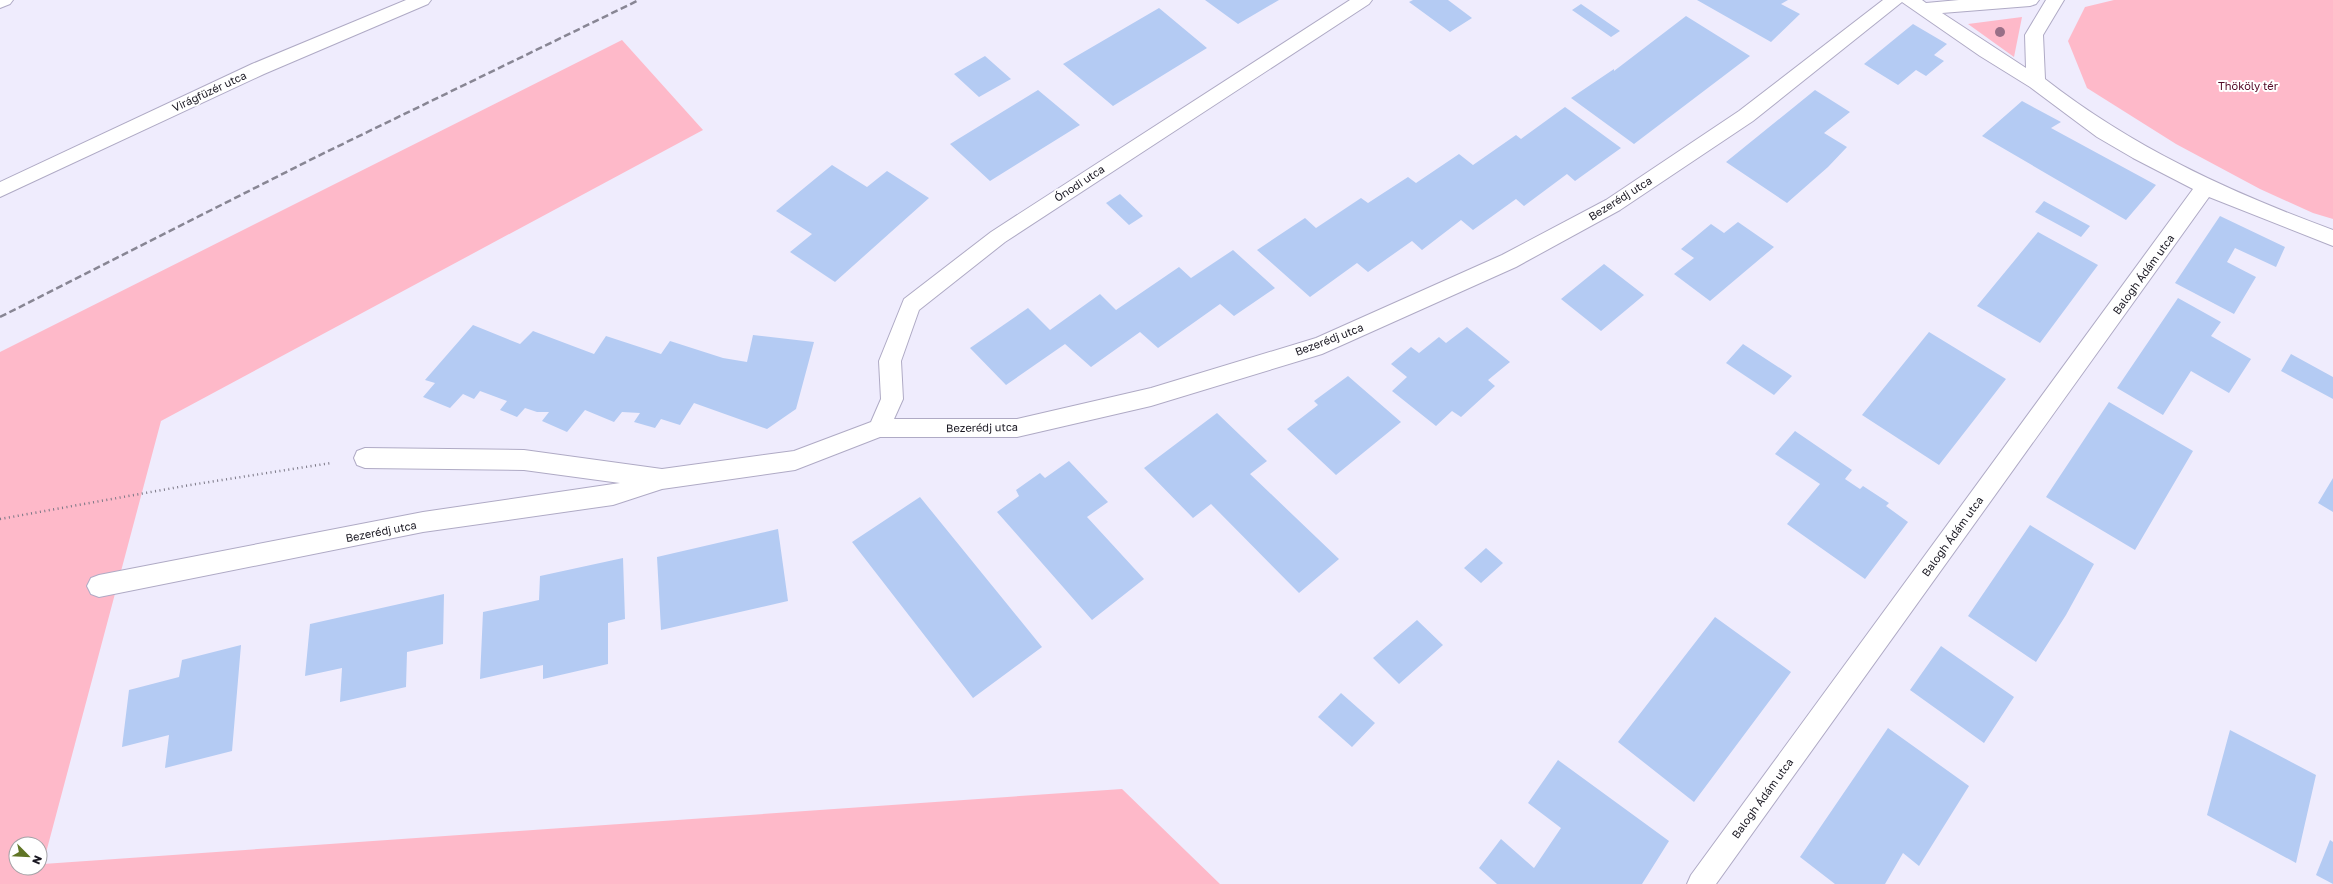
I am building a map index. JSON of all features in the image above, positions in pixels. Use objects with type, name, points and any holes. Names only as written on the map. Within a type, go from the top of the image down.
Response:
[{"type":"street","points":[[0,2],[4,0]]},
{"type":"street","name":"Virágfüzér utca","points":[[0,190],[258,69],[422,0]]},
{"type":"street","name":"Ónodi utca","points":[[879,428],[892,399],[890,361],[911,305],[998,237],[1364,0]]},
{"type":"street","name":"Bezerédj utca","points":[[100,586],[423,522],[613,495],[662,479],[795,460],[879,428],[1018,428],[1151,397],[1322,345],[1509,261],[1613,205],[1746,116],[1895,0]]},
{"type":"street","points":[[1917,5],[2030,0]]},
{"type":"street","points":[[2036,82],[2034,36],[2055,0]]},
{"type":"street","points":[[1917,5],[1986,52],[2036,82],[2069,109],[2142,156],[2205,188],[2333,238]]},
{"type":"street","name":"Balogh Ádám utca","points":[[1700,884],[2205,188]]},
{"type":"street","name":"Bezerédj utca","points":[[365,458],[524,460],[662,479]]},
{"type":"path","points":[[0,519],[190,485],[365,458]]},
{"type":"green space","name":"Thököly tér","points":[[2114,0],[2333,0],[2333,219],[2313,213],[2260,189],[2176,144],[2087,88],[2068,41],[2085,7]]},
{"type":"green space","points":[[2022,17],[2014,57],[1968,24]]},
{"type":"green space","points":[[622,40],[703,130],[161,421],[48,845],[48,836],[8,836],[8,876],[48,876],[48,864],[1122,789],[1220,884],[0,884],[0,352]]},
{"type":"building","points":[[1205,0],[1279,0],[1238,24]]},
{"type":"building","points":[[1413,0],[1448,0],[1472,18],[1450,32],[1409,2]]},
{"type":"building","points":[[1697,0],[1788,0],[1781,4],[1800,14],[1771,42]]},
{"type":"building","points":[[1581,4],[1620,31],[1611,37],[1572,10]]},
{"type":"building","points":[[1159,8],[1207,48],[1113,106],[1063,64]]},
{"type":"building","points":[[1686,16],[1750,56],[1634,144],[1571,98],[1614,69],[1614,71]]},
{"type":"building","points":[[1913,24],[1947,44],[1934,55],[1944,61],[1926,76],[1916,70],[1898,85],[1864,64]]},
{"type":"building","points":[[985,56],[1011,79],[979,97],[954,74]]},
{"type":"building","points":[[1038,90],[1080,125],[990,181],[950,144]]},
{"type":"building","points":[[1815,90],[1850,112],[1824,133],[1847,147],[1828,167],[1787,203],[1726,162]]},
{"type":"building","points":[[2022,101],[2061,122],[2051,128],[2156,185],[2126,220],[1982,136]]},
{"type":"building","points":[[1565,107],[1621,148],[1575,181],[1567,174],[1524,206],[1516,199],[1473,230],[1461,220],[1422,250],[1412,241],[1368,272],[1357,263],[1310,297],[1257,250],[1305,218],[1316,228],[1361,198],[1368,203],[1408,177],[1416,183],[1459,154],[1473,165],[1516,135],[1521,139]]},
{"type":"building","points":[[832,165],[867,187],[887,171],[929,198],[835,282],[790,252],[812,234],[776,211]]},
{"type":"building","points":[[1120,194],[1143,216],[1129,225],[1106,203]]},
{"type":"building","points":[[2044,201],[2090,226],[2081,237],[2035,212]]},
{"type":"building","points":[[2220,216],[2285,247],[2276,267],[2235,248],[2227,262],[2256,277],[2234,314],[2175,283]]},
{"type":"building","points":[[1738,222],[1774,247],[1710,301],[1674,274],[1694,258],[1681,249],[1711,224],[1724,233]]},
{"type":"building","points":[[2038,232],[2098,265],[2040,343],[1977,306]]},
{"type":"building","points":[[1233,250],[1275,288],[1234,316],[1220,304],[1158,348],[1140,332],[1091,367],[1065,344],[1006,385],[970,348],[1028,308],[1050,330],[1100,294],[1116,310],[1179,267],[1191,278]]},
{"type":"building","points":[[1604,264],[1644,295],[1601,331],[1561,299]]},
{"type":"building","points":[[2178,298],[2221,322],[2211,336],[2251,359],[2229,393],[2191,371],[2163,415],[2117,388]]},
{"type":"building","points":[[473,325],[520,344],[533,331],[594,354],[606,336],[661,354],[670,341],[723,358],[747,362],[753,335],[814,342],[796,409],[767,429],[694,403],[680,425],[661,419],[655,428],[634,422],[640,413],[622,412],[614,422],[585,410],[567,432],[542,421],[549,412],[537,412],[525,408],[517,417],[500,410],[507,401],[480,391],[474,399],[463,394],[450,408],[423,397],[435,383],[425,380]]},
{"type":"building","points":[[1467,327],[1510,362],[1488,380],[1495,386],[1461,417],[1452,411],[1436,426],[1392,391],[1407,377],[1391,364],[1411,347],[1419,353],[1439,337],[1446,343]]},
{"type":"building","points":[[1929,332],[2006,379],[1939,465],[1862,415]]},
{"type":"building","points":[[1743,344],[1792,376],[1774,395],[1726,363]]},
{"type":"building","points":[[2291,354],[2333,377],[2333,399],[2281,371]]},
{"type":"building","points":[[1348,376],[1401,422],[1336,475],[1287,429],[1318,405],[1314,401]]},
{"type":"building","points":[[2109,402],[2193,451],[2135,550],[2046,497]]},
{"type":"building","points":[[1217,413],[1267,461],[1250,474],[1339,559],[1299,593],[1211,504],[1193,518],[1144,468]]},
{"type":"building","points":[[1795,431],[1852,470],[1845,479],[1860,489],[1863,486],[1889,503],[1886,506],[1908,522],[1865,579],[1787,524],[1820,484],[1775,454]]},
{"type":"building","points":[[1069,461],[1108,502],[1087,517],[1144,579],[1092,620],[997,512],[1019,496],[1016,490],[1040,473],[1045,478]]},
{"type":"building","points":[[2333,478],[2333,512],[2318,503]]},
{"type":"building","points":[[920,497],[1042,647],[973,698],[852,542]]},
{"type":"building","points":[[2030,525],[2094,564],[2066,615],[2036,662],[1968,616]]},
{"type":"building","points":[[778,529],[788,601],[661,630],[657,557]]},
{"type":"building","points":[[1486,548],[1503,563],[1481,583],[1464,568]]},
{"type":"building","points":[[623,558],[625,619],[608,623],[608,664],[543,679],[543,665],[480,679],[483,612],[539,600],[540,576]]},
{"type":"building","points":[[444,594],[443,644],[407,652],[406,687],[340,702],[342,668],[305,676],[310,624]]},
{"type":"building","points":[[1715,617],[1791,672],[1694,802],[1618,742]]},
{"type":"building","points":[[1417,620],[1443,645],[1399,684],[1373,658]]},
{"type":"building","points":[[241,645],[232,751],[165,768],[169,735],[122,747],[129,690],[179,677],[182,660]]},
{"type":"building","points":[[1941,646],[2014,697],[1984,743],[1910,690]]},
{"type":"building","points":[[1341,693],[1375,723],[1352,747],[1318,717]]},
{"type":"building","points":[[1888,728],[1969,786],[1919,866],[1903,853],[1885,884],[1835,884],[1800,857]]},
{"type":"building","points":[[2230,730],[2316,775],[2296,863],[2207,815]]},
{"type":"building","points":[[1558,760],[1669,841],[1642,884],[1497,884],[1479,868],[1501,839],[1534,868],[1561,828],[1528,803]]},
{"type":"building","points":[[2330,840],[2333,842],[2333,884],[2316,875]]},
{"type":"railway","points":[[0,317],[318,156],[639,0]]}]
